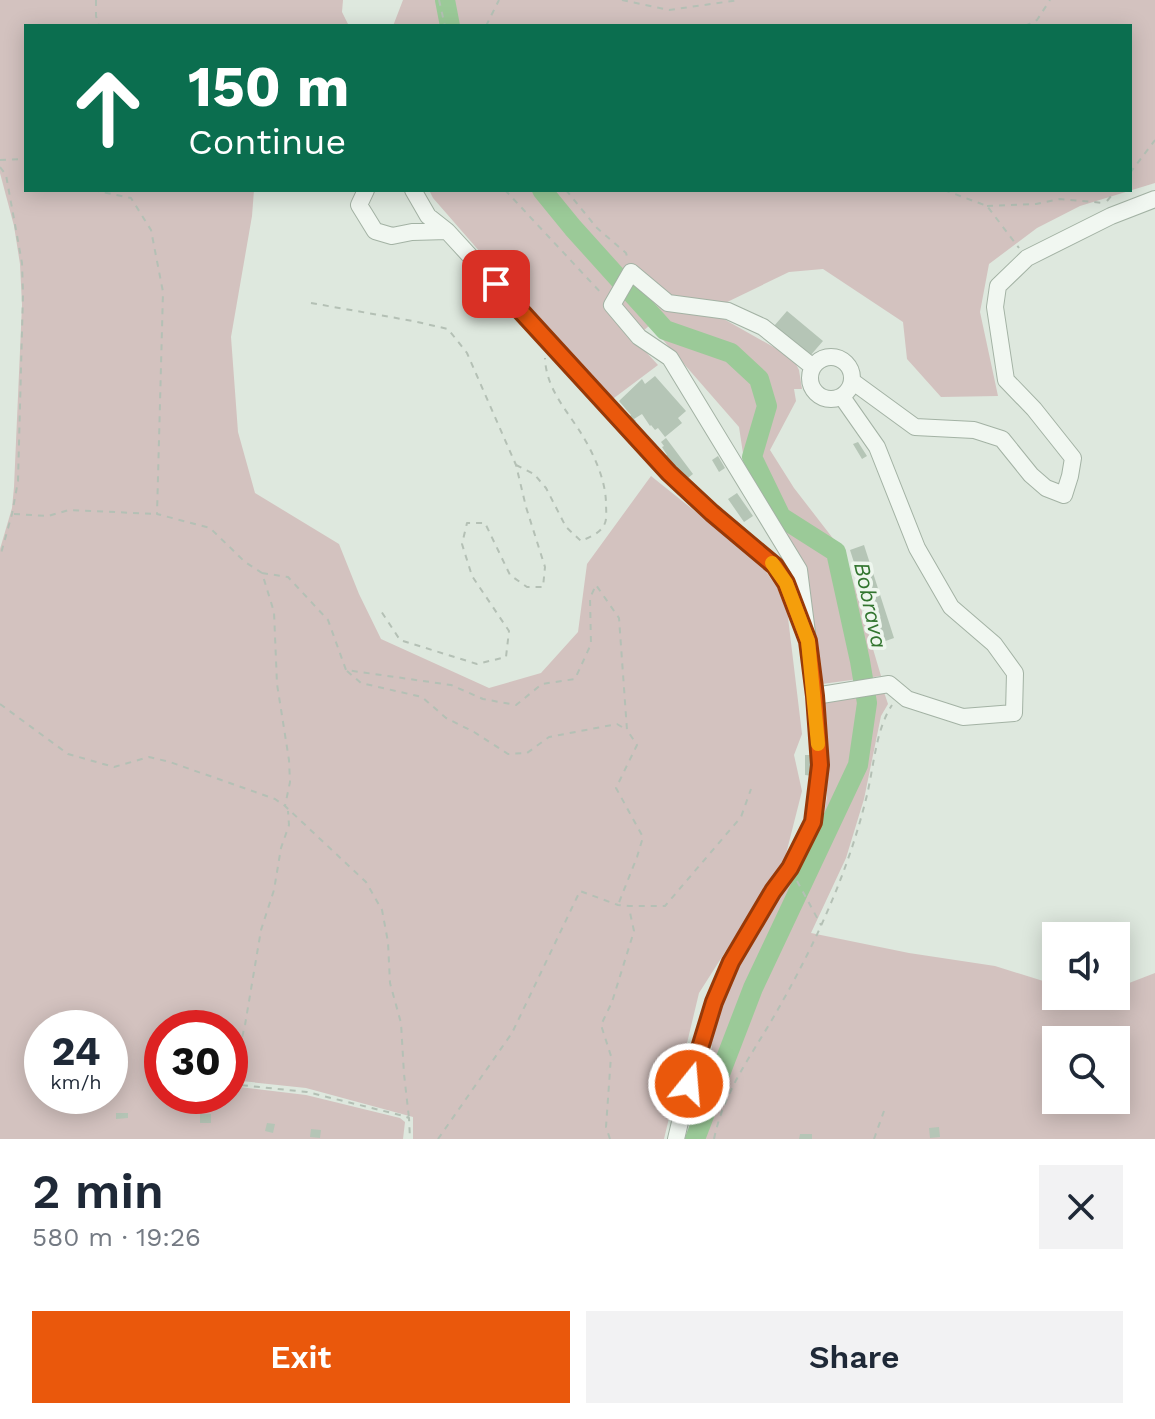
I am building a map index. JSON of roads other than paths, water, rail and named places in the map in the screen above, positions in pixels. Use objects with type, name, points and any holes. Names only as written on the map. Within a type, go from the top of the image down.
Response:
[{"type":"street","points":[[365,192],[359,205],[375,231],[392,236],[447,231]]},
{"type":"street","points":[[414,192],[428,216],[447,231],[669,473],[775,566],[786,583],[808,641]]},
{"type":"street","points":[[852,381],[915,427],[974,430],[1002,439],[1031,475],[1046,488],[1064,495],[1073,458],[1006,380],[995,307],[998,286],[1027,258],[1111,216],[1155,199]]},
{"type":"street","points":[[676,1139],[714,1002],[731,962],[790,868],[813,822],[820,765],[815,696],[799,570],[670,358],[639,337],[613,302],[630,274],[668,303],[728,311],[763,327],[813,367]]},
{"type":"street","points":[[825,358],[837,358],[849,366],[850,388],[842,397],[827,399],[816,393],[810,380],[813,367],[825,358]]},
{"type":"street","points":[[815,696],[885,684],[907,699],[963,717],[1014,713],[1015,673],[994,644],[951,607],[917,548],[877,447],[842,397]]},
{"type":"waterway","name":"Bobrava","points":[[445,0],[450,24]]},
{"type":"waterway","name":"Bobrava","points":[[544,192],[665,330],[731,353],[759,379],[767,406],[752,457],[781,517],[836,552],[867,703],[858,765],[753,988],[695,1139]]}]
